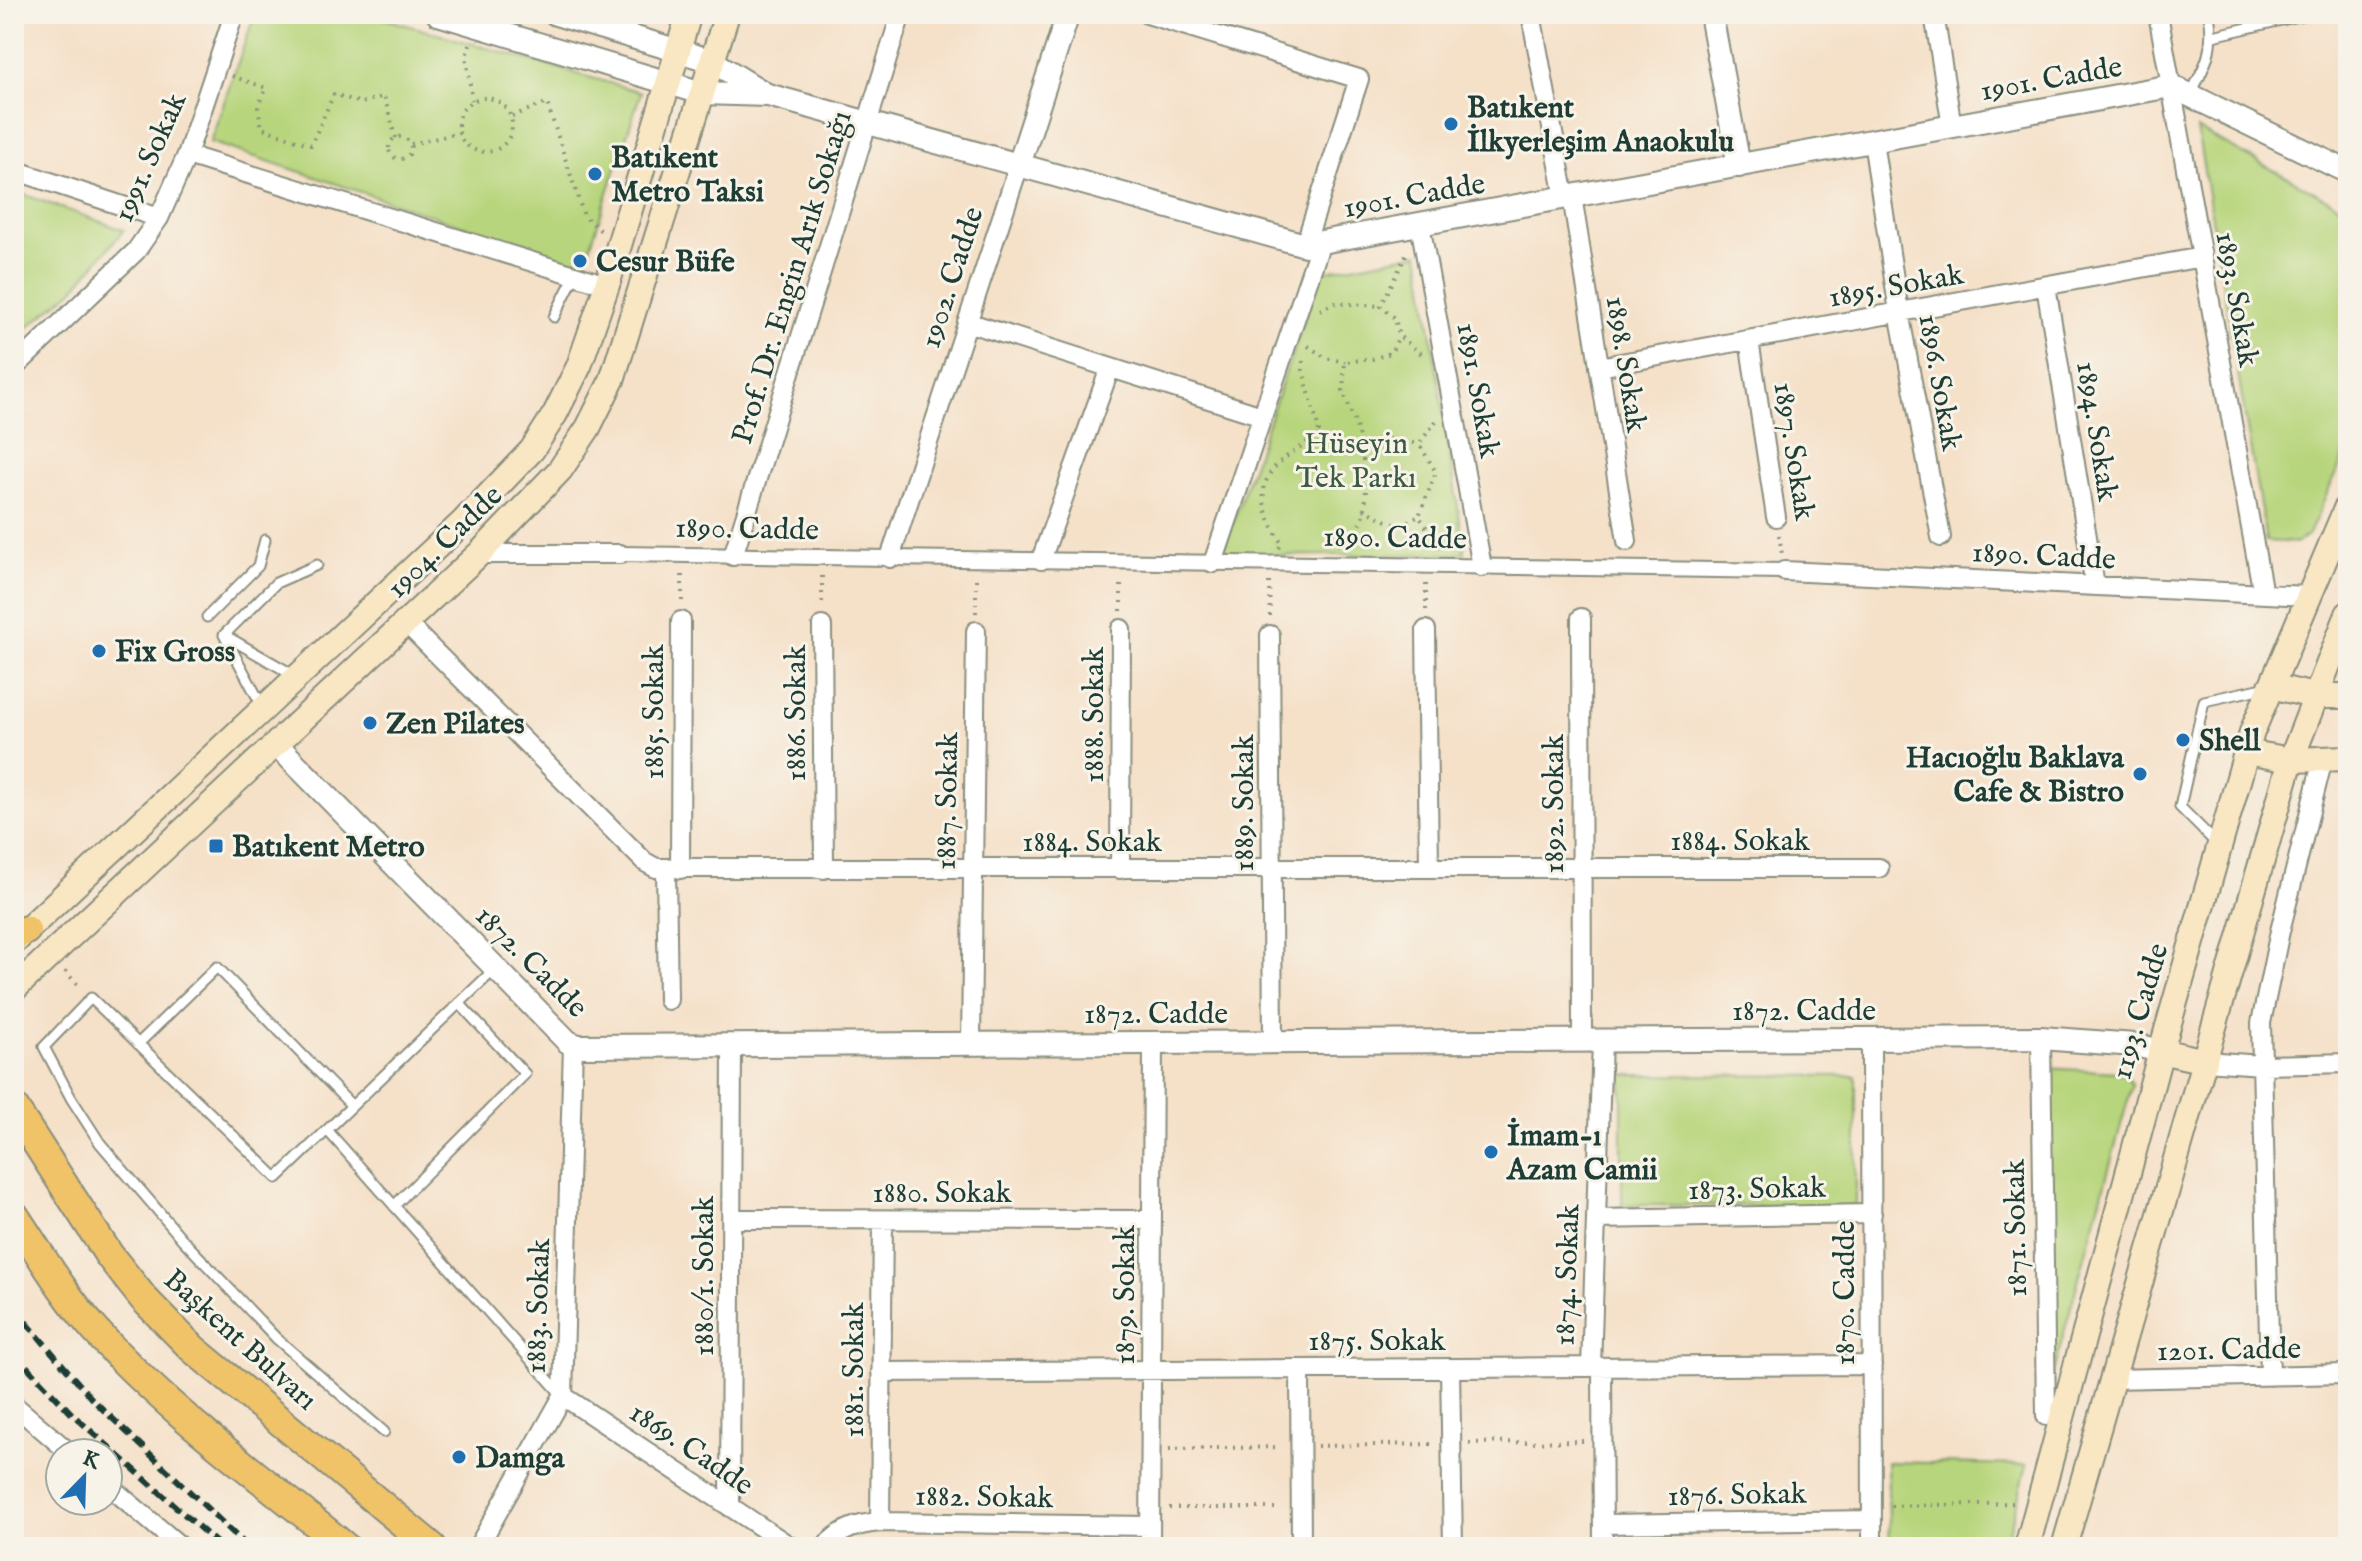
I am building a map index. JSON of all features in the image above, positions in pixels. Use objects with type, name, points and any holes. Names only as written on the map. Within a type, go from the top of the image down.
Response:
[{"type":"main road","name":"1904. Cadde","points":[[16,932],[263,709],[462,523],[532,450],[555,414],[579,366],[607,285],[689,14]]},
{"type":"main road","name":"1904. Cadde","points":[[14,989],[479,554],[560,470],[588,428],[612,380],[727,14]]},
{"type":"main road","name":"1193. Cadde","points":[[2027,1547],[2161,1051],[2246,752],[2348,504]]},
{"type":"main road","points":[[2064,1547],[2291,760],[2348,614]]},
{"type":"main road","points":[[2271,686],[2314,696],[2348,696]]},
{"type":"main road","points":[[2246,752],[2291,760],[2348,758]]},
{"type":"main road","points":[[2161,1051],[2205,1061]]},
{"type":"main road","name":"Başkent Bulvarı","points":[[14,1108],[109,1255],[152,1307],[203,1357],[432,1547]]},
{"type":"main road","points":[[14,1215],[74,1303],[117,1354],[345,1547]]},
{"type":"street","name":"1991. Sokak","points":[[16,363],[136,251],[159,218],[187,155],[234,14]]},
{"type":"street","name":"1901. Cadde","points":[[438,14],[702,93],[768,95],[1313,244],[1952,127],[2180,91]]},
{"type":"street","name":"1901. Cadde","points":[[556,14],[712,61],[768,95]]},
{"type":"street","name":"Prof. Dr. Engin Arık Sokağı","points":[[733,556],[901,14]]},
{"type":"street","name":"1902. Cadde","points":[[890,558],[1068,14]]},
{"type":"street","points":[[1147,14],[1359,79],[1262,416],[1213,563]]},
{"type":"street","name":"1898. Sokak","points":[[1531,14],[1569,197],[1627,541]]},
{"type":"street","points":[[1711,14],[1739,166]]},
{"type":"street","points":[[1934,14],[1952,127]]},
{"type":"street","name":"1893. Sokak","points":[[2158,14],[2180,91],[2202,257],[2263,594]]},
{"type":"street","points":[[2180,91],[2348,172]]},
{"type":"street","name":"1896. Sokak","points":[[1873,141],[1899,312],[1941,537]]},
{"type":"street","points":[[187,155],[607,285]]},
{"type":"street","points":[[14,170],[159,218]]},
{"type":"street","name":"1891. Sokak","points":[[1420,224],[1482,567]]},
{"type":"street","name":"1895. Sokak","points":[[1599,367],[2202,257]]},
{"type":"street","name":"1894. Sokak","points":[[2046,286],[2095,586]]},
{"type":"street","points":[[967,322],[1262,416]]},
{"type":"street","name":"1897. Sokak","points":[[1749,340],[1776,517]]},
{"type":"street","points":[[1041,560],[1110,368]]},
{"type":"street","name":"1890. Cadde","points":[[479,554],[1784,571],[2309,596]]},
{"type":"street","name":"1892. Sokak","points":[[1581,618],[1582,868],[1592,1040]]},
{"type":"street","name":"1885. Sokak","points":[[668,1000],[681,621]]},
{"type":"street","points":[[406,623],[645,862],[652,867],[673,869]]},
{"type":"street","name":"1886. Sokak","points":[[822,626],[824,869]]},
{"type":"street","name":"1888. Sokak","points":[[1120,869],[1121,629]]},
{"type":"street","points":[[1426,630],[1429,868]]},
{"type":"street","name":"1887. Sokak","points":[[971,1044],[976,631]]},
{"type":"street","name":"1889. Sokak","points":[[1270,635],[1273,1042]]},
{"type":"street","name":"1872. Cadde","points":[[276,744],[573,1045],[2041,1038],[2135,1045],[2161,1051]]},
{"type":"street","points":[[2270,1376],[2261,1023],[2323,759]]},
{"type":"street","name":"1884. Sokak","points":[[673,869],[1879,868]]},
{"type":"street","name":"1871. Sokak","points":[[2041,1038],[2046,1416]]},
{"type":"street","name":"1870. Cadde","points":[[1871,1039],[1872,1547]]},
{"type":"street","name":"1874. Sokak","points":[[1592,1040],[1596,1367],[1602,1440],[1603,1547]]},
{"type":"street","name":"1879. Sokak","points":[[1150,1547],[1153,1043]]},
{"type":"street","name":"1883. Sokak","points":[[478,1547],[563,1396],[573,1045]]},
{"type":"street","name":"1880/1. Sokak","points":[[730,1507],[732,1045]]},
{"type":"street","points":[[2205,1061],[2262,1065],[2348,1063]]},
{"type":"street","name":"1873. Sokak","points":[[1596,1219],[1872,1214]]},
{"type":"street","name":"1880. Sokak","points":[[731,1219],[1152,1220]]},
{"type":"street","name":"1881. Sokak","points":[[880,1522],[883,1220]]},
{"type":"street","name":"1875. Sokak","points":[[881,1372],[1872,1365]]},
{"type":"street","points":[[1450,1368],[1453,1547]]},
{"type":"street","points":[[1300,1369],[1301,1547]]},
{"type":"street","name":"1201. Cadde","points":[[2111,1379],[2348,1374]]},
{"type":"street","name":"1869. Cadde","points":[[563,1396],[791,1547]]},
{"type":"street","points":[[14,1405],[51,1437]]},
{"type":"street","points":[[124,1499],[181,1547]]},
{"type":"street","name":"1876. Sokak","points":[[1603,1524],[1872,1513]]},
{"type":"street","name":"1882. Sokak","points":[[825,1547],[845,1530],[880,1522],[1150,1517]]},
{"type":"lane","points":[[2180,91],[2207,62],[2213,36],[2209,14]]},
{"type":"lane","points":[[2213,36],[2307,14]]},
{"type":"lane","points":[[554,317],[575,275]]},
{"type":"lane","points":[[207,617],[258,566],[265,540]]},
{"type":"lane","points":[[224,635],[276,583],[317,565]]},
{"type":"lane","points":[[224,635],[297,677]]},
{"type":"lane","points":[[224,635],[263,709]]},
{"type":"lane","points":[[2219,846],[2180,807],[2204,701],[2271,686]]},
{"type":"lane","points":[[138,1044],[217,967],[352,1106]]},
{"type":"lane","points":[[384,1432],[276,1338],[183,1240],[100,1143],[44,1047],[91,998],[277,1178],[496,968]]},
{"type":"lane","points":[[394,1206],[525,1074],[459,1003]]},
{"type":"lane","points":[[327,1130],[563,1396]]},
{"type":"path","points":[[472,100],[466,56],[475,25]]},
{"type":"path","points":[[215,70],[266,88],[258,108],[262,128],[311,145],[334,94],[361,103],[384,96],[396,138]]},
{"type":"path","points":[[481,97],[500,101],[512,116],[511,135],[506,143],[489,152],[471,148],[459,133],[460,114],[472,100],[481,97]]},
{"type":"path","points":[[512,116],[547,103],[584,216],[592,226],[619,244]]},
{"type":"path","points":[[411,144],[459,133]]},
{"type":"path","points":[[402,137],[411,144],[411,150],[404,159],[393,157],[389,146],[396,138],[402,137]]},
{"type":"path","points":[[1381,306],[1420,224]]},
{"type":"path","points":[[1270,635],[1269,563],[1282,544],[1266,516],[1263,489],[1274,467],[1319,431],[1303,370],[1303,337],[1309,348],[1326,358],[1345,362],[1391,353],[1399,336],[1395,318],[1381,306],[1334,303],[1319,311]]},
{"type":"path","points":[[1399,336],[1427,359]]},
{"type":"path","points":[[1332,547],[1343,544],[1362,524],[1366,492],[1362,452],[1343,391],[1345,362]]},
{"type":"path","points":[[1419,444],[1437,420],[1435,411]]},
{"type":"path","points":[[1362,452],[1382,438],[1419,444],[1436,472],[1419,516],[1402,525],[1364,509]]},
{"type":"path","points":[[1419,516],[1453,566]]},
{"type":"path","name":"1897. Sokak","points":[[1776,517],[1784,571]]},
{"type":"path","name":"1885. Sokak","points":[[681,621],[682,555]]},
{"type":"path","name":"1886. Sokak","points":[[822,557],[822,626]]},
{"type":"path","points":[[976,559],[976,631]]},
{"type":"path","name":"1888. Sokak","points":[[1121,562],[1121,629]]},
{"type":"path","points":[[1426,566],[1426,630]]},
{"type":"path","points":[[50,955],[91,998]]},
{"type":"path","points":[[1151,1449],[1602,1440]]},
{"type":"path","points":[[1872,1513],[2039,1503]]},
{"type":"path","points":[[1150,1517],[1301,1508]]},
{"type":"green space","points":[[255,14],[368,14],[641,92],[584,266],[210,142]]},
{"type":"green space","points":[[2197,129],[2348,210],[2348,447],[2309,534],[2298,543],[2266,541]]},
{"type":"green space","points":[[14,191],[124,230],[72,291],[16,337],[14,334]]},
{"type":"green space","name":"Hüseyin Tek Parkı","points":[[1419,253],[1465,554],[1221,556],[1321,272]]},
{"type":"green space","points":[[2045,1068],[2118,1072],[2127,1076],[2132,1085],[2051,1380]]},
{"type":"green space","points":[[1622,1075],[1856,1076],[1856,1206],[1622,1205]]},
{"type":"green space","points":[[1887,1462],[2027,1465],[2005,1547],[1890,1547]]},
{"type":"railway","points":[[14,1308],[91,1398],[248,1547]]},
{"type":"railway","points":[[14,1353],[72,1414],[221,1547]]},
{"type":"place","name":"Batıkent İlkyerleşim Anaokulu","points":[[1451,124]]},
{"type":"place","name":"Batıkent Metro Taksi","points":[[595,174]]},
{"type":"place","name":"Cesur Büfe","points":[[580,261]]},
{"type":"place","name":"Fix Gross","points":[[99,651]]},
{"type":"place","name":"Zen Pilates","points":[[370,723]]},
{"type":"place","name":"Shell","points":[[2183,740]]},
{"type":"place","name":"Hacıoğlu Baklava Cafe & Bistro","points":[[2140,774]]},
{"type":"place","name":"Batıkent Metro","points":[[216,846]]},
{"type":"place","name":"İmam-ı Azam Camii","points":[[1491,1152]]},
{"type":"place","name":"Damga","points":[[459,1457]]}]
